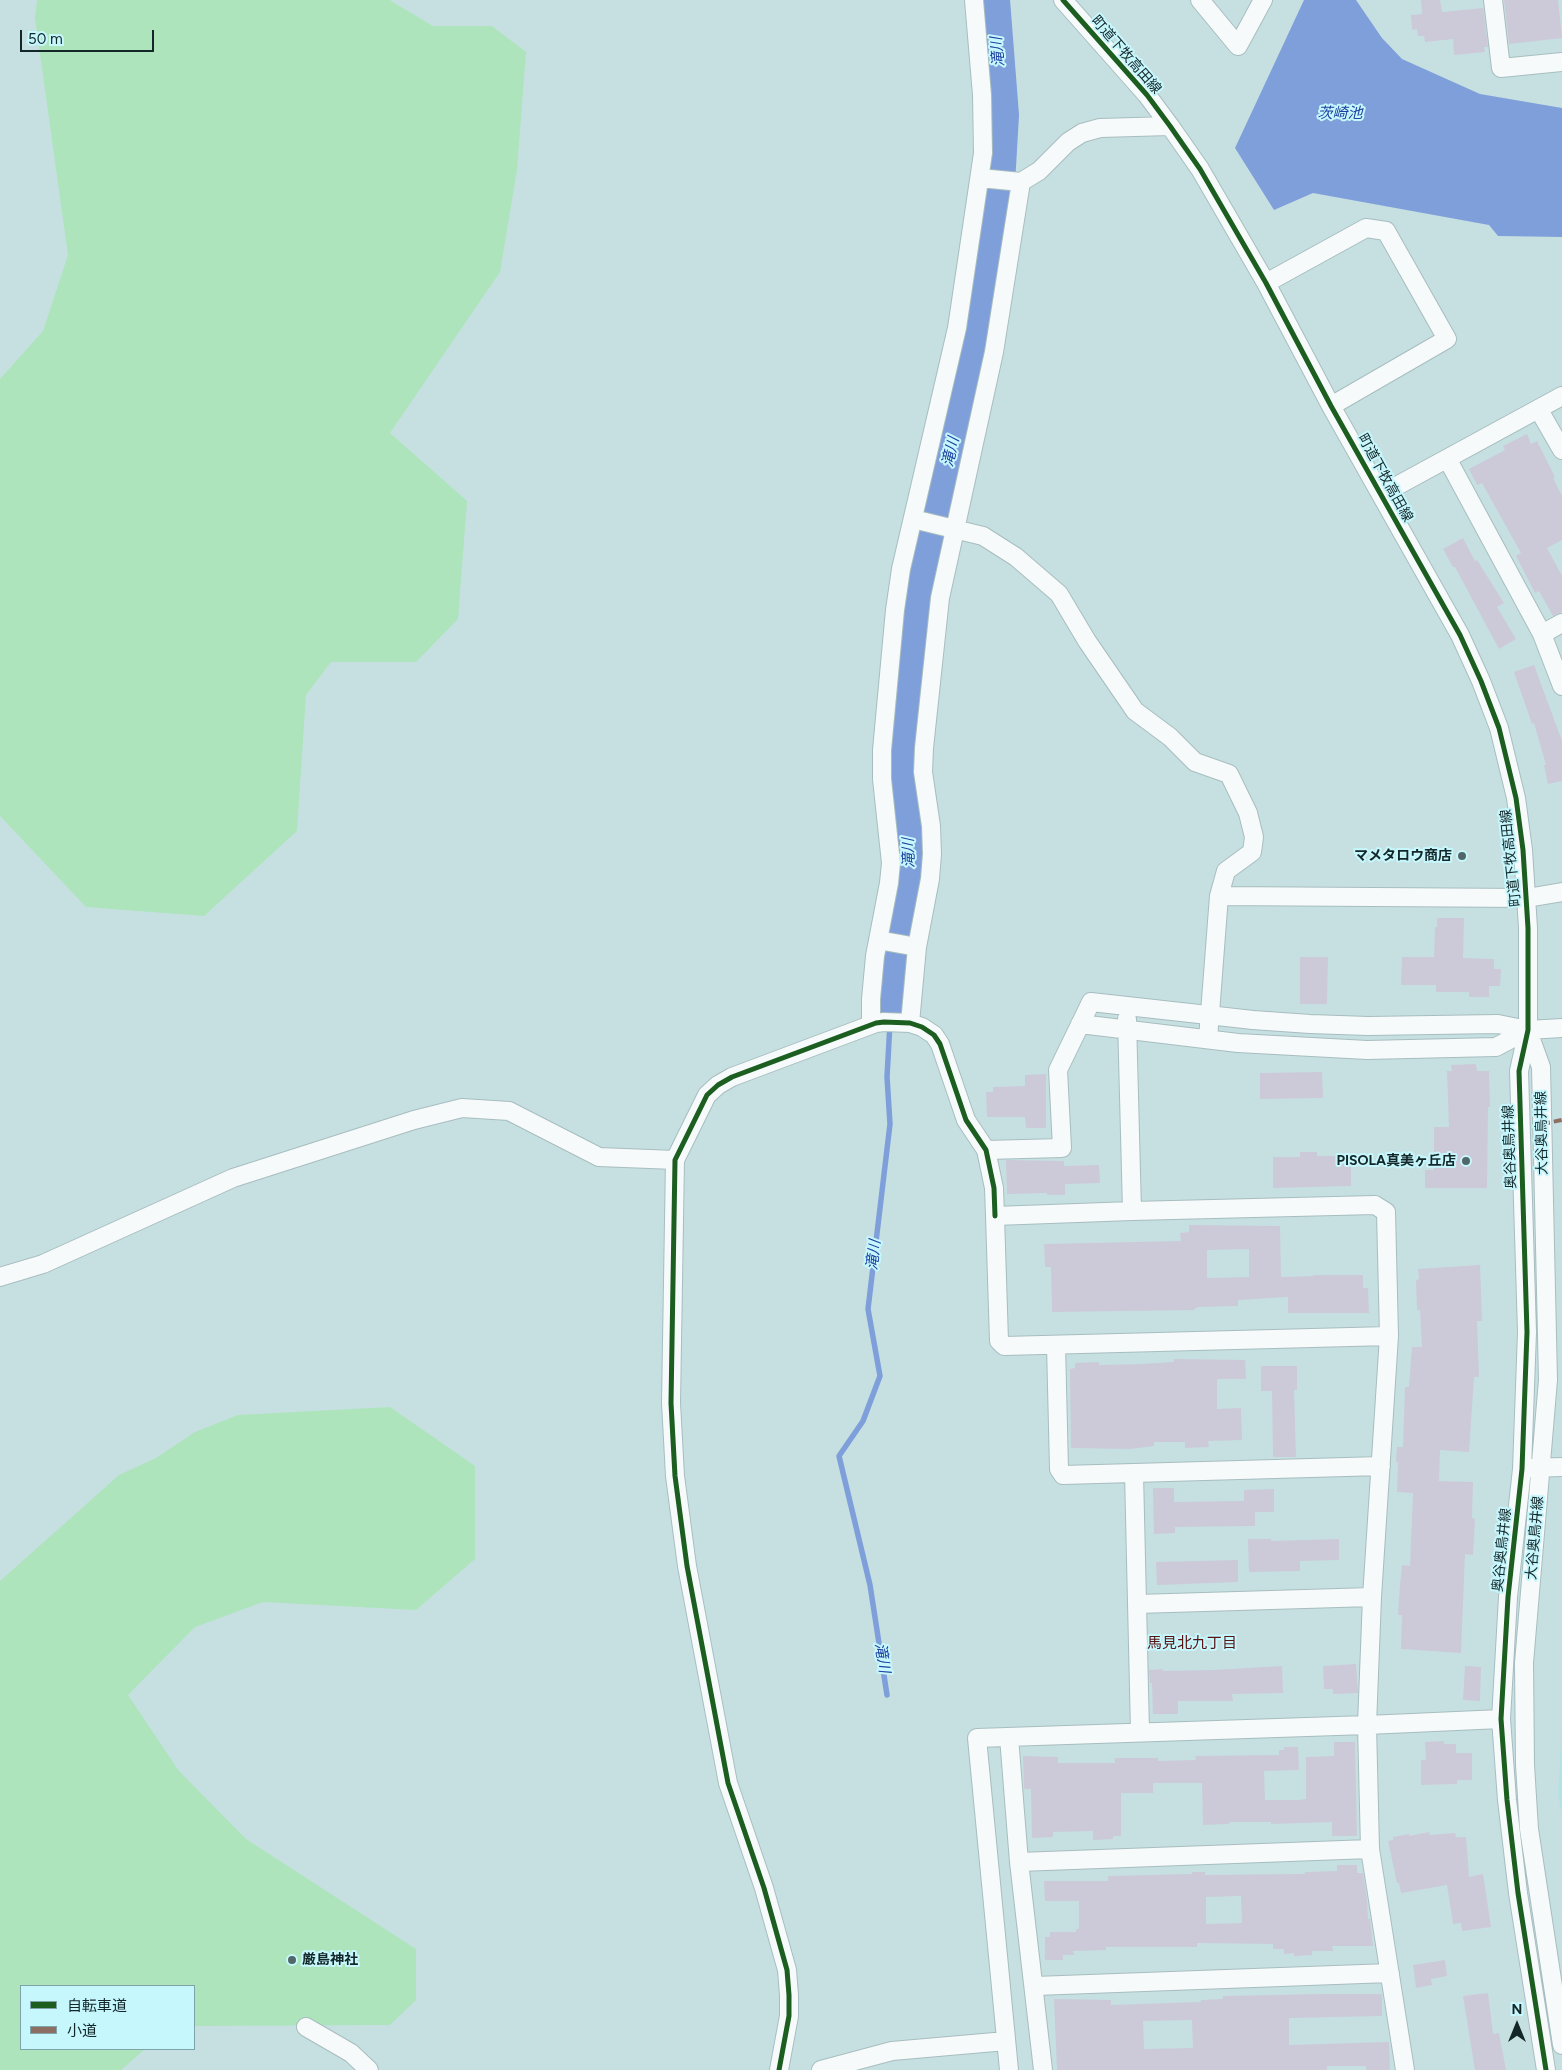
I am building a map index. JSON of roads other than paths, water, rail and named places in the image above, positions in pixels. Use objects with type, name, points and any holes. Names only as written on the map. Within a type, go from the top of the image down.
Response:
[{"type":"street","points":[[877,1023],[871,999],[878,940],[890,883],[891,863],[882,779],[882,750],[895,610],[902,569],[950,366],[980,178],[984,125],[974,0]]},
{"type":"street","points":[[1200,0],[1238,46],[1263,0]]},
{"type":"street","points":[[1493,0],[1501,68],[1562,62]]},
{"type":"street","name":"町道下牧高田線","points":[[1070,2],[1142,89],[1200,169],[1266,283],[1331,406],[1460,635],[1481,681],[1499,728],[1516,798],[1523,850],[1526,898],[1528,1030]]},
{"type":"street","points":[[980,178],[1021,182],[1039,171],[1068,142],[1082,133],[1100,128],[1170,126]]},
{"type":"street","points":[[910,1023],[917,947],[930,879],[932,854],[931,826],[923,772],[940,598],[994,352],[1021,182]]},
{"type":"street","points":[[1266,283],[1366,228],[1386,231],[1447,339],[1331,406]]},
{"type":"street","points":[[1382,494],[1448,460],[1562,396]]},
{"type":"street","points":[[1538,410],[1562,450]]},
{"type":"street","points":[[1448,460],[1542,634],[1562,686]]},
{"type":"street","points":[[914,519],[983,536],[1006,549],[1059,594],[1087,641],[1135,711],[1170,737],[1195,762],[1229,774],[1248,813],[1254,837],[1252,852],[1226,871],[1219,896],[1208,1039]]},
{"type":"street","points":[[1542,634],[1562,623]]},
{"type":"street","points":[[1219,896],[1526,898],[1562,892]]},
{"type":"street","points":[[878,940],[917,947]]},
{"type":"street","points":[[986,1150],[1062,1148],[1058,1070],[1091,1002],[1210,1015],[1320,1024],[1416,1026],[1498,1024],[1528,1030],[1562,1028]]},
{"type":"street","points":[[1127,1006],[1132,1210]]},
{"type":"street","points":[[780,2070],[789,2016],[787,1970],[764,1888],[728,1783],[687,1566],[675,1476],[671,1403],[675,1160],[707,1095],[718,1085],[732,1077],[877,1023],[910,1023],[922,1026],[934,1035],[940,1044],[966,1120],[986,1150],[994,1188],[996,1216],[999,1341],[1004,1346],[1389,1336]]},
{"type":"street","points":[[1080,1024],[1208,1039],[1318,1048],[1413,1049],[1496,1047],[1528,1030]]},
{"type":"street","name":"大谷奥鳥井線","points":[[1528,1030],[1541,1067],[1548,1380],[1524,1663],[1525,1766],[1530,1829],[1562,2045]]},
{"type":"street","name":"奥谷奥鳥井線","points":[[1528,1030],[1520,1071],[1526,1332],[1522,1469],[1508,1597],[1501,1719],[1507,1800],[1518,1893],[1546,2070]]},
{"type":"street","points":[[0,1277],[43,1264],[233,1178],[414,1120],[462,1108],[509,1111],[599,1157],[675,1160]]},
{"type":"street","points":[[996,1216],[1132,1210],[1375,1205],[1386,1212],[1389,1336],[1372,1598],[1367,1725],[1370,1849],[1406,2070]]},
{"type":"street","points":[[1056,1345],[1059,1469],[1063,1475],[1381,1466]]},
{"type":"street","points":[[1522,1469],[1562,1467]]},
{"type":"street","points":[[1134,1473],[1140,1732]]},
{"type":"street","points":[[1137,1604],[1372,1598]]},
{"type":"street","points":[[1009,2070],[977,1738],[1501,1719]]},
{"type":"street","points":[[1009,1737],[1019,1862],[1035,1986],[1043,2070]]},
{"type":"street","points":[[1019,1862],[1370,1849]]},
{"type":"street","points":[[1035,1986],[1390,1973]]},
{"type":"street","points":[[306,2027],[351,2053],[369,2070]]},
{"type":"street","points":[[821,2070],[892,2051],[1006,2041]]},
{"type":"water","name":"茨崎池","points":[[1304,0],[1356,0],[1382,38],[1402,59],[1480,94],[1562,108],[1562,237],[1498,236],[1489,225],[1313,193],[1274,210],[1235,148]]},
{"type":"waterway","name":"滝川","points":[[891,1015],[896,961],[911,861],[903,768],[916,621],[924,569],[970,371],[998,201],[1003,115],[994,0]]},
{"type":"waterway","name":"滝川","points":[[887,1695],[870,1585],[839,1456],[863,1421],[880,1376],[868,1309],[890,1124],[887,1077],[890,1023]]},
{"type":"place","name":"マメタロウ商店","points":[[1462,856]]},
{"type":"place","name":"PISOLA真美ヶ丘店","points":[[1466,1161]]},
{"type":"place","name":"厳島神社","points":[[292,1960]]},
{"type":"district","name":"馬見北九丁目","points":[[1192,1644]]}]
